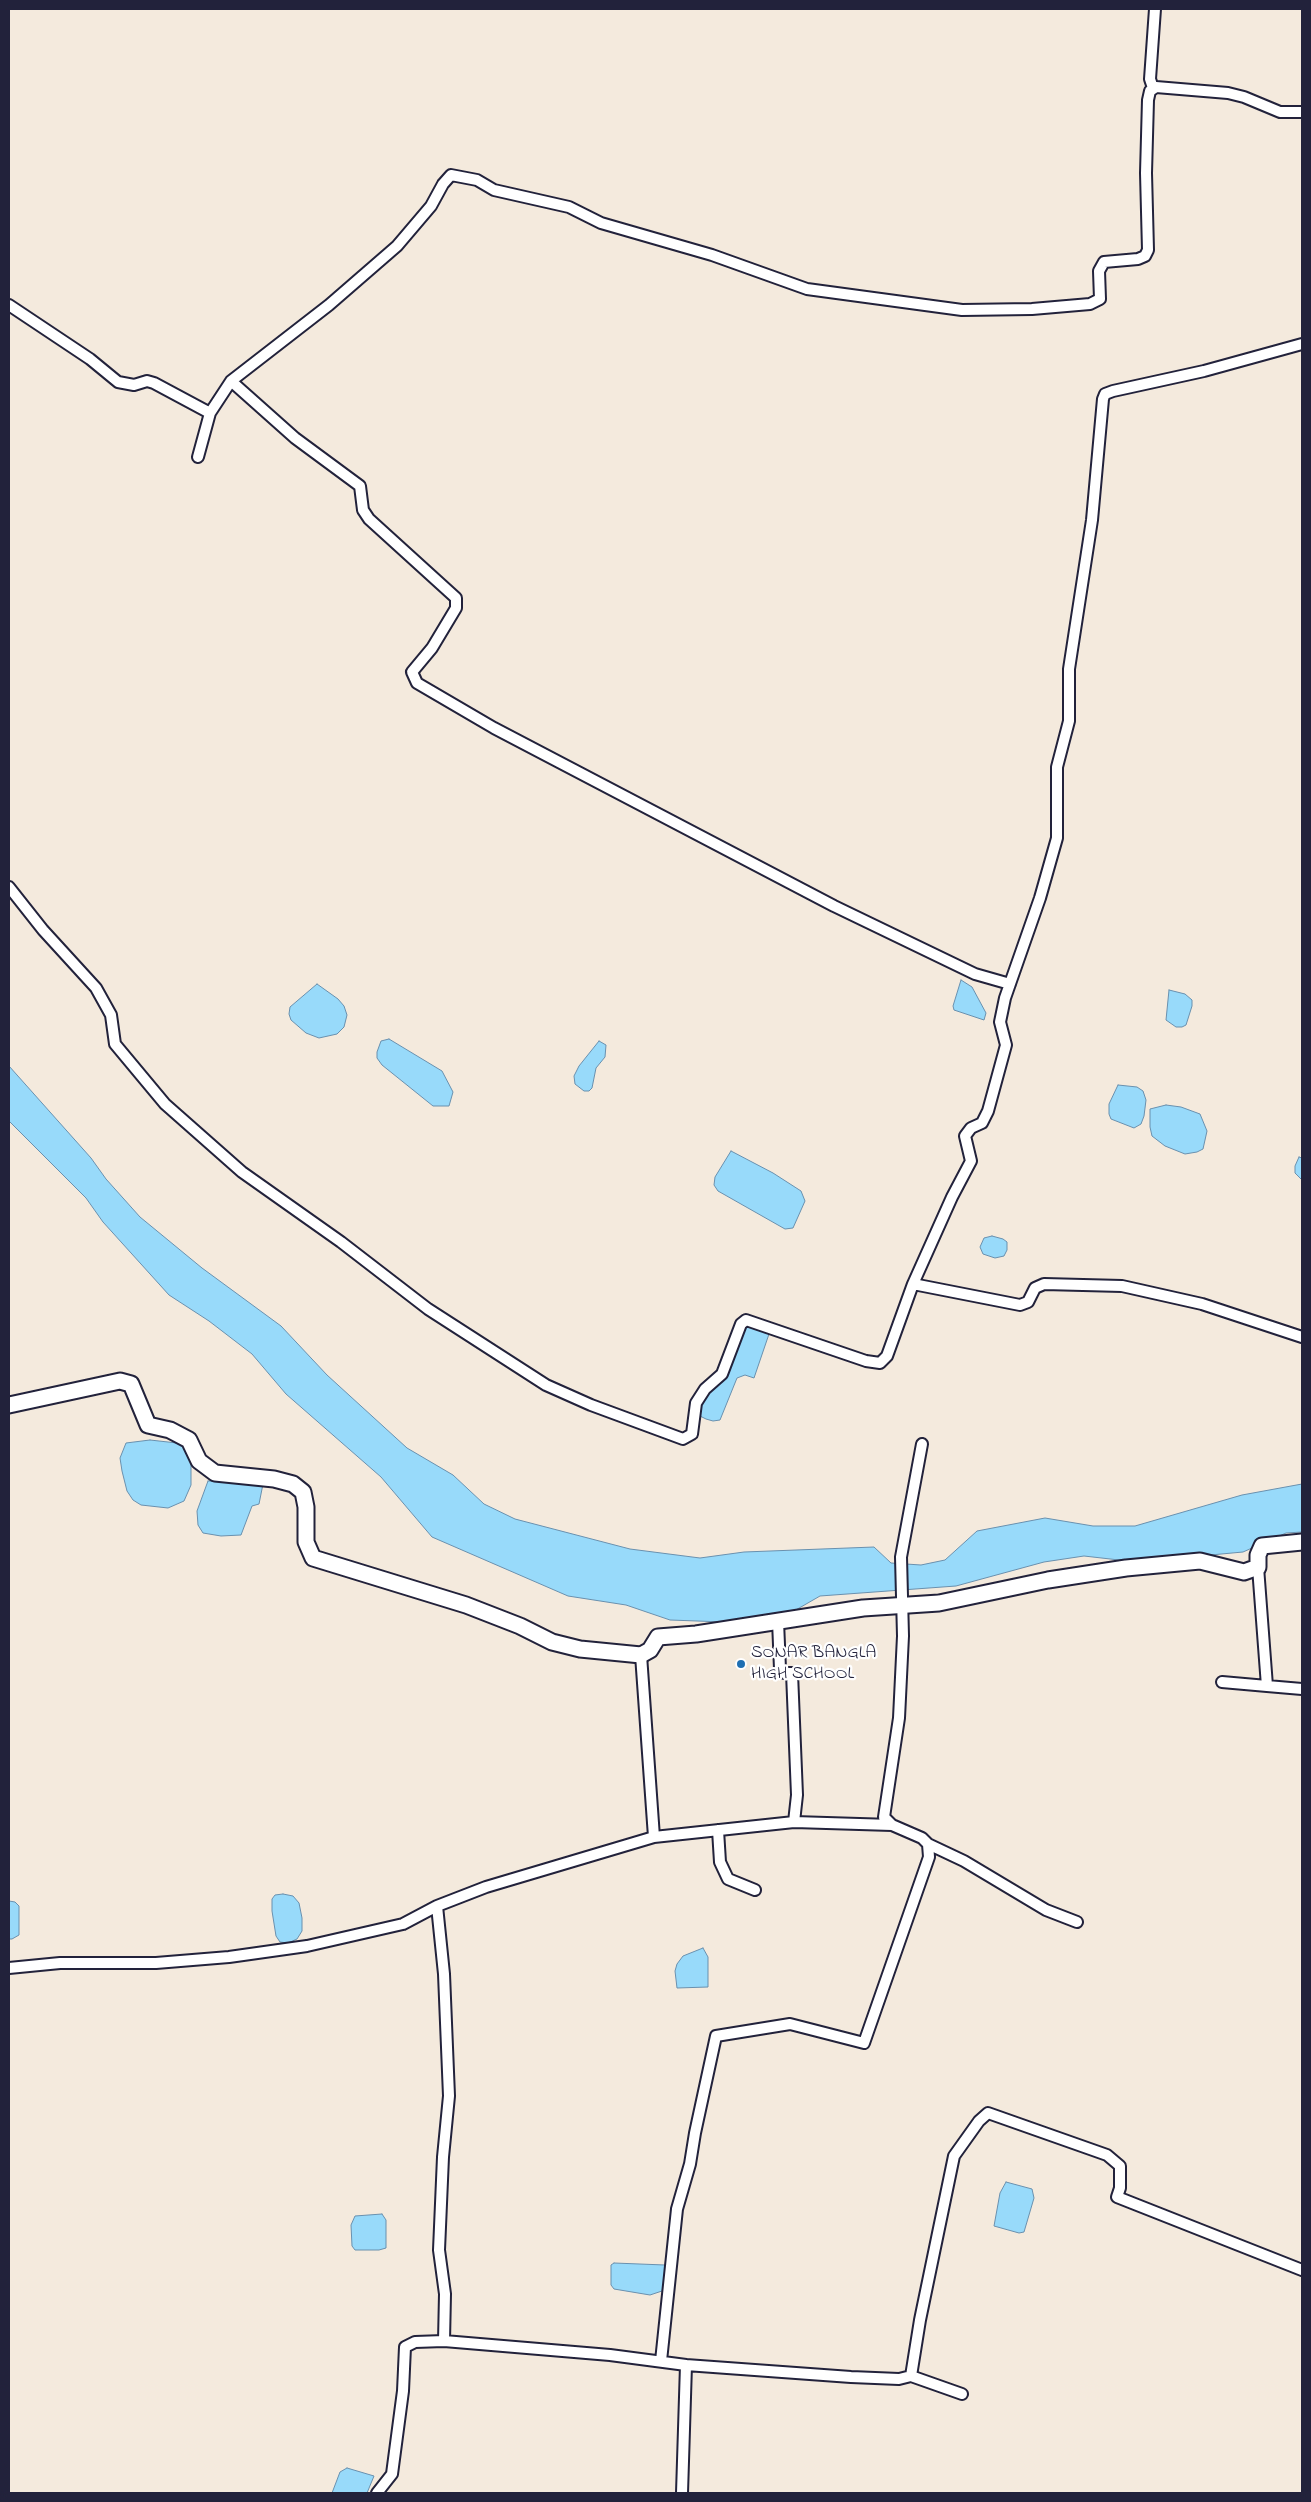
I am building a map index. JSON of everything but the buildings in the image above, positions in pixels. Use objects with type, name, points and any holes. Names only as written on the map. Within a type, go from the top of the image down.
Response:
[{"type":"street","points":[[1153,88],[1150,79],[1155,9]]},
{"type":"street","points":[[1153,88],[1184,88],[1228,93],[1244,97],[1280,112],[1302,112]]},
{"type":"street","points":[[198,457],[210,413],[231,381],[329,305],[397,246],[432,206],[443,184],[451,175],[477,180],[494,190],[569,207],[601,223],[712,255],[807,289],[962,310],[1032,309],[1097,302],[1100,299],[1100,265],[1109,260],[1138,259],[1145,256],[1148,250],[1148,96],[1153,88]]},
{"type":"street","points":[[9,305],[90,359],[118,382],[134,385],[148,381],[154,382],[210,413]]},
{"type":"street","points":[[9,887],[43,930],[96,988],[111,1015],[115,1044],[165,1104],[242,1172],[341,1242],[428,1308],[546,1385],[683,1439],[692,1434],[696,1403],[705,1389],[722,1374],[741,1324],[746,1320],[866,1361],[880,1363],[887,1356],[912,1284],[952,1197],[971,1161],[965,1136],[971,1128],[982,1123],[988,1110],[1006,1046],[1000,1022],[1010,984],[1040,898],[1057,838],[1056,767],[1069,721],[1069,669],[1092,520],[1103,399],[1106,394],[1113,390],[1204,371],[1302,344]]},
{"type":"street","points":[[231,381],[295,438],[360,486],[363,510],[369,519],[456,598],[456,608],[432,648],[412,672],[417,683],[494,728],[834,906],[975,974],[1010,984]]},
{"type":"street","points":[[912,1284],[1020,1305],[1028,1302],[1035,1288],[1044,1284],[1122,1286],[1202,1304],[1302,1336]]},
{"type":"street","points":[[9,1405],[120,1381],[131,1384],[148,1425],[170,1430],[190,1440],[200,1461],[215,1473],[274,1479],[293,1484],[303,1492],[306,1507],[306,1542],[313,1558],[466,1605],[520,1626],[552,1642],[580,1649],[641,1655],[650,1650],[658,1637],[696,1634],[778,1622],[902,1601],[939,1603],[1048,1580],[1126,1568],[1200,1561],[1244,1572],[1258,1567]]},
{"type":"street","points":[[922,1444],[901,1558],[900,1718],[884,1817],[892,1825],[922,1838],[928,1844],[971,1865],[1046,1910],[1077,1922]]},
{"type":"street","points":[[1267,1686],[1258,1555],[1262,1546],[1302,1542]]},
{"type":"street","points":[[778,1622],[780,1669],[784,1673],[792,1673],[797,1794],[794,1822]]},
{"type":"street","points":[[641,1655],[654,1837]]},
{"type":"street","points":[[1222,1682],[1302,1689]]},
{"type":"street","points":[[9,1968],[60,1963],[156,1963],[238,1956],[307,1946],[403,1924],[437,1906],[486,1887],[654,1837],[794,1822],[892,1825]]},
{"type":"street","points":[[718,1830],[720,1862],[728,1879],[755,1890]]},
{"type":"street","points":[[661,2362],[677,2209],[690,2164],[716,2036],[790,2024],[864,2043],[929,1856],[928,1844]]},
{"type":"street","points":[[437,1906],[444,1974],[449,2096],[443,2157],[439,2250],[445,2294],[444,2341]]},
{"type":"street","points":[[911,2376],[920,2320],[954,2156],[979,2121],[988,2113],[1107,2155],[1120,2166],[1120,2188],[1117,2197],[1302,2270]]},
{"type":"street","points":[[378,2493],[392,2474],[403,2391],[405,2347],[415,2342],[444,2341],[661,2362],[851,2377],[899,2380],[911,2376],[962,2394]]},
{"type":"street","points":[[682,2493],[686,2364]]},
{"type":"water","points":[[961,980],[972,987],[986,1013],[984,1020],[954,1010],[953,1006]]},
{"type":"water","points":[[317,984],[338,999],[344,1006],[347,1015],[344,1027],[337,1034],[319,1038],[306,1033],[291,1020],[289,1014],[290,1007]]},
{"type":"water","points":[[1169,990],[1185,994],[1192,1000],[1186,1025],[1182,1027],[1176,1027],[1166,1020]]},
{"type":"water","points":[[389,1039],[442,1071],[453,1092],[449,1106],[433,1106],[382,1065],[377,1058],[377,1052],[381,1041]]},
{"type":"water","points":[[599,1041],[606,1045],[605,1057],[596,1068],[592,1088],[589,1091],[584,1091],[575,1084],[574,1076],[579,1066]]},
{"type":"water","points":[[9,1066],[91,1158],[106,1179],[140,1217],[202,1268],[281,1326],[327,1375],[407,1448],[453,1475],[484,1504],[515,1519],[630,1549],[700,1558],[744,1552],[874,1547],[891,1563],[921,1565],[945,1560],[977,1531],[1045,1518],[1093,1526],[1135,1526],[1242,1495],[1302,1484],[1302,1532],[1286,1533],[1243,1552],[1178,1558],[1119,1560],[1084,1556],[1044,1562],[956,1586],[820,1596],[794,1611],[724,1622],[670,1620],[626,1605],[568,1596],[432,1537],[381,1477],[286,1394],[252,1354],[209,1321],[169,1295],[103,1222],[86,1198],[9,1121]]},
{"type":"water","points":[[1118,1085],[1137,1087],[1143,1091],[1146,1100],[1144,1116],[1141,1124],[1134,1128],[1111,1119],[1109,1114],[1109,1104]]},
{"type":"water","points":[[1166,1105],[1181,1107],[1200,1114],[1207,1131],[1203,1149],[1185,1154],[1165,1146],[1152,1136],[1150,1109]]},
{"type":"water","points":[[731,1151],[773,1173],[801,1191],[805,1201],[793,1228],[785,1229],[718,1191],[714,1185],[715,1177]]},
{"type":"water","points":[[1299,1157],[1302,1158],[1302,1180],[1295,1173],[1295,1166]]},
{"type":"water","points":[[992,1236],[1007,1242],[1007,1250],[1004,1256],[995,1258],[983,1254],[980,1247],[984,1238]]},
{"type":"water","points":[[746,1325],[769,1334],[754,1378],[745,1375],[737,1378],[720,1420],[706,1419],[700,1416],[700,1406]]},
{"type":"water","points":[[150,1440],[186,1446],[191,1454],[191,1485],[184,1501],[168,1508],[141,1505],[133,1500],[127,1491],[120,1458],[126,1443]]},
{"type":"water","points":[[208,1481],[249,1481],[263,1484],[259,1504],[252,1506],[241,1535],[221,1536],[203,1533],[198,1525],[197,1511]]},
{"type":"water","points":[[275,1895],[293,1896],[299,1903],[302,1918],[302,1931],[297,1939],[288,1943],[280,1942],[276,1936],[272,1911],[272,1899]]},
{"type":"water","points":[[9,1901],[15,1902],[19,1906],[19,1935],[12,1939],[9,1939]]},
{"type":"water","points":[[703,1948],[708,1957],[708,1987],[677,1988],[675,1971],[677,1964],[683,1956]]},
{"type":"water","points":[[1006,2182],[1032,2189],[1034,2198],[1024,2232],[1019,2233],[994,2226],[1000,2193]]},
{"type":"water","points":[[382,2214],[386,2220],[386,2248],[379,2250],[355,2250],[352,2246],[351,2225],[355,2216]]},
{"type":"water","points":[[614,2263],[665,2265],[670,2273],[665,2290],[650,2295],[614,2289],[611,2285],[611,2265]]},
{"type":"water","points":[[347,2468],[374,2476],[367,2493],[332,2493],[340,2472]]},
{"type":"place","name":"SONAR BANGLA HIGH SCHOOL","points":[[741,1664]]}]
